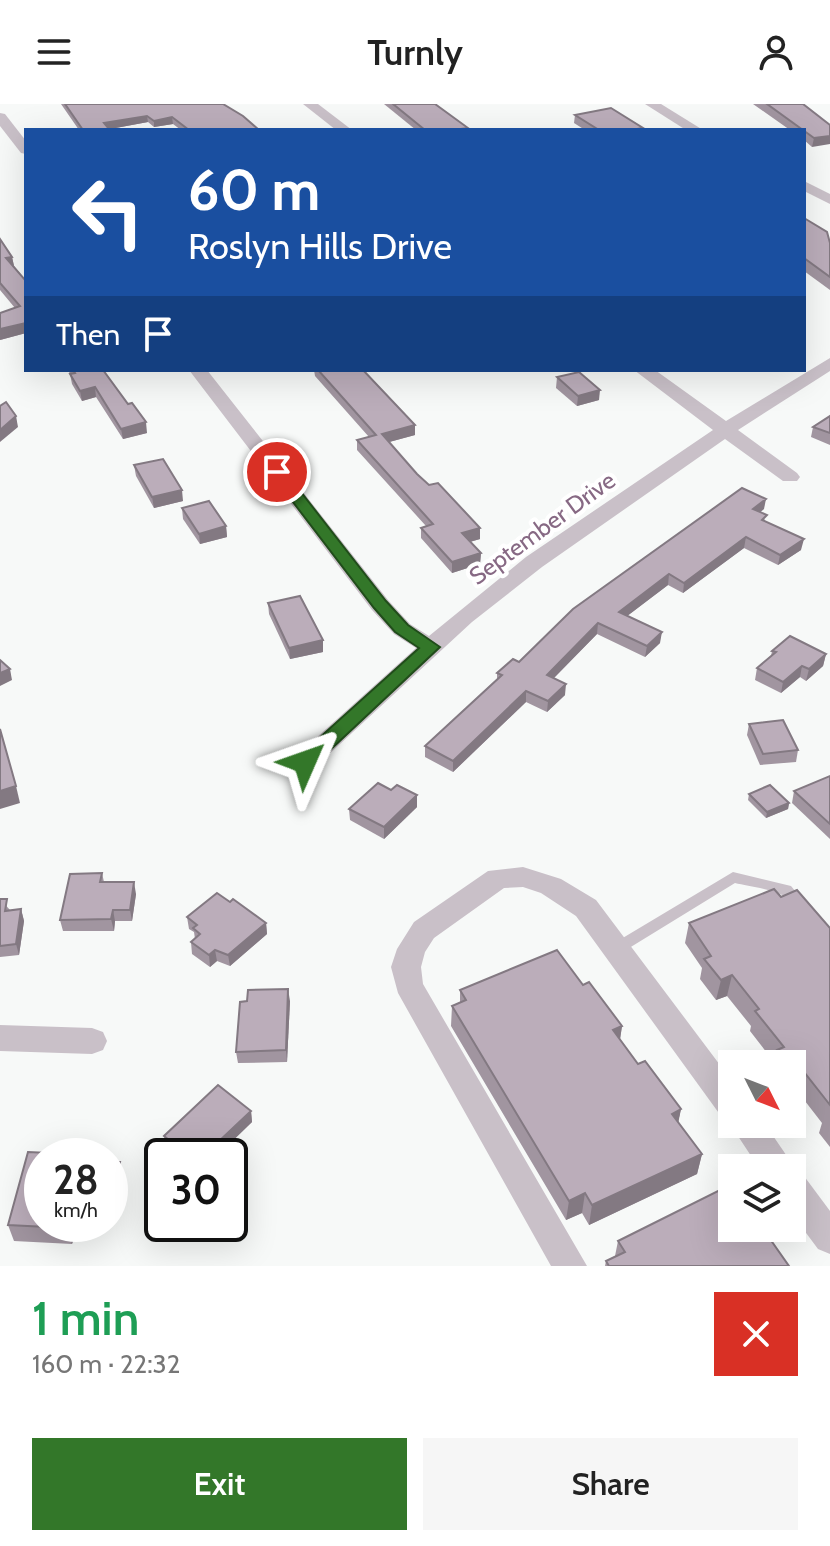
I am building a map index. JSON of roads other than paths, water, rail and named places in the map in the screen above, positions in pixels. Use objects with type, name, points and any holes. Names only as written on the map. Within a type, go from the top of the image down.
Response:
[{"type":"street","points":[[310,104],[342,128]]},
{"type":"street","points":[[652,104],[693,128]]},
{"type":"street","points":[[0,117],[24,147]]},
{"type":"street","points":[[806,186],[830,200]]},
{"type":"street","name":"September Drive","points":[[305,762],[431,647],[534,562],[830,363]]},
{"type":"street","points":[[200,372],[380,605],[402,629],[431,647]]},
{"type":"street","points":[[646,372],[790,477]]},
{"type":"street","points":[[570,1266],[408,985],[406,967],[411,949],[424,930],[498,878],[523,877],[551,886],[586,908],[718,1087]]},
{"type":"street","points":[[0,1038],[92,1041]]},
{"type":"street","points":[[806,1206],[830,1238]]},
{"type":"lane","points":[[616,949],[733,877],[786,890],[813,920]]}]
